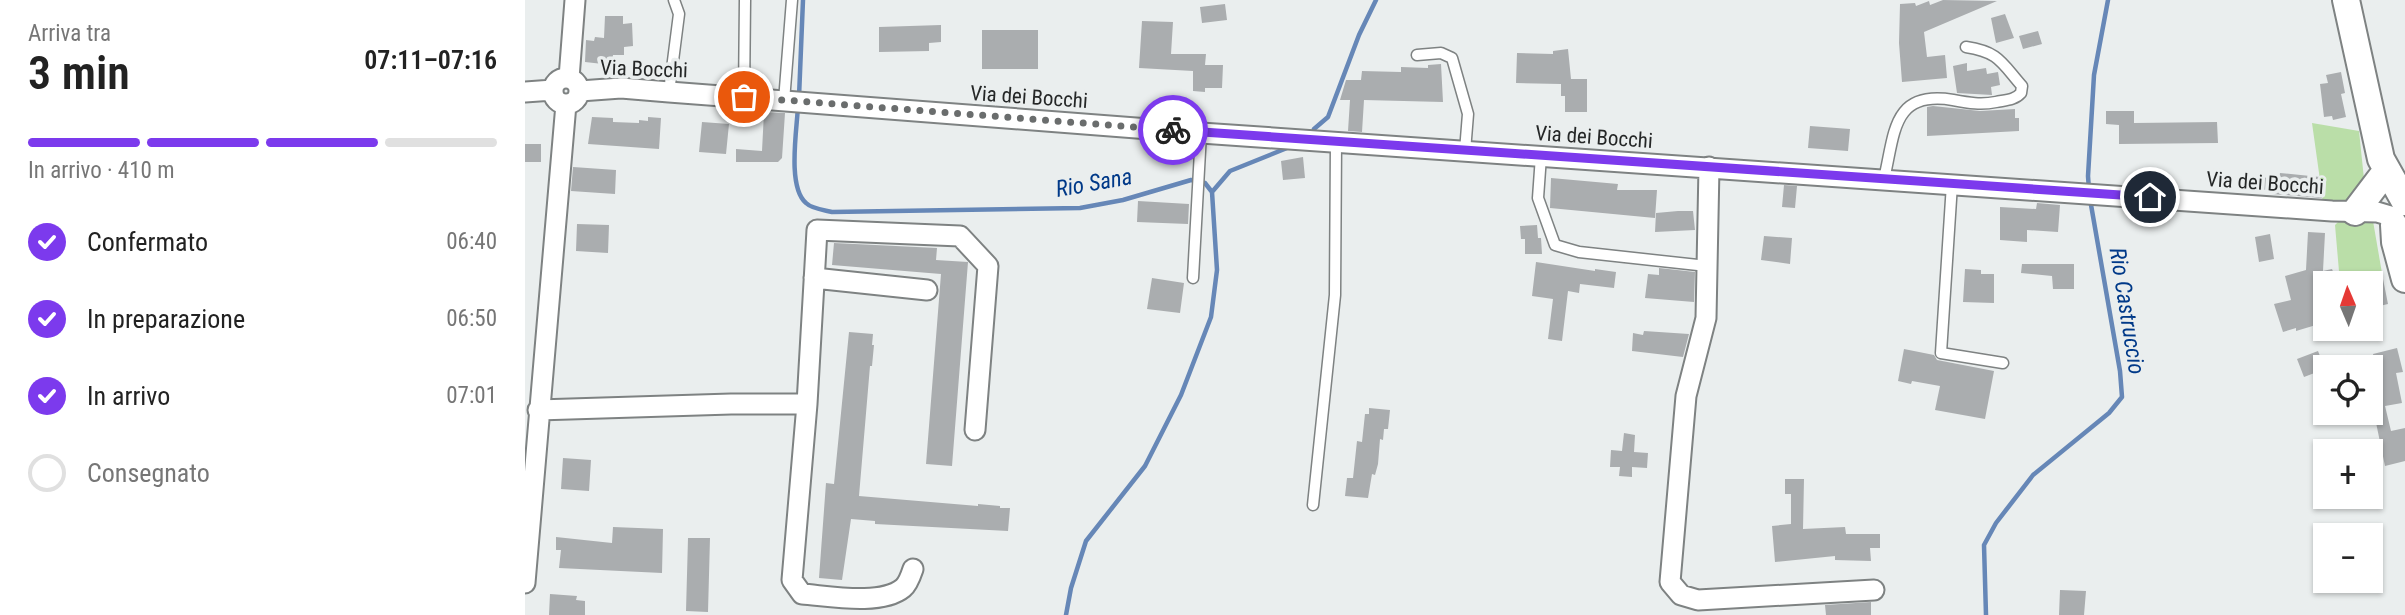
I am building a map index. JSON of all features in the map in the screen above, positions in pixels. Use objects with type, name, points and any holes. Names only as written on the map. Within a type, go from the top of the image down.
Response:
[{"type":"street","points":[[525,583],[575,0]]},
{"type":"street","points":[[2346,0],[2381,169],[2400,217],[2395,242],[2405,279]]},
{"type":"street","name":"Via Bocchi","points":[[525,92],[621,88],[787,101]]},
{"type":"street","name":"Via dei Bocchi","points":[[787,101],[1201,133],[2377,212],[2400,217]]},
{"type":"street","points":[[1709,167],[1706,318],[1686,396],[1670,582],[1681,595],[1699,600],[1874,590]]},
{"type":"street","points":[[2355,212],[2381,169]]},
{"type":"street","points":[[913,569],[905,587],[894,594],[874,599],[802,594],[792,580],[807,404],[817,230],[960,236],[988,266],[975,430]]},
{"type":"street","points":[[814,278],[927,290]]},
{"type":"street","points":[[538,411],[807,404]]},
{"type":"lane","points":[[669,92],[679,14],[674,0]]},
{"type":"lane","points":[[744,97],[745,0]]},
{"type":"lane","points":[[787,101],[792,0]]},
{"type":"lane","points":[[1884,179],[1899,120],[1909,105],[1920,99],[1969,104],[1988,103],[2011,99],[2021,93],[2022,86],[1998,58],[1987,50],[1966,47]]},
{"type":"lane","points":[[1417,55],[1441,52],[1452,58],[1468,114],[1465,151]]},
{"type":"lane","points":[[1193,278],[1201,133]]},
{"type":"lane","points":[[1313,505],[1335,295],[1336,142]]},
{"type":"lane","points":[[1541,156],[1538,198],[1555,245],[1579,253],[1707,266]]},
{"type":"lane","points":[[1952,184],[1941,353],[2003,363]]},
{"type":"green space","points":[[2312,123],[2359,131],[2364,179],[2355,198],[2341,202],[2322,202],[2324,181],[2320,180]]},
{"type":"green space","points":[[2341,219],[2373,221],[2382,271],[2339,271],[2335,225]]},
{"type":"building","points":[[1943,0],[1997,1],[1924,32],[1927,57],[1945,55],[1947,78],[1902,82],[1900,4],[1915,3],[1916,6],[1929,1],[1930,5]]},
{"type":"building","points":[[1225,4],[1227,20],[1202,23],[1200,7]]},
{"type":"building","points":[[2005,14],[2014,38],[1996,43],[1991,18]]},
{"type":"building","points":[[605,16],[623,16],[623,24],[632,23],[633,46],[624,47],[624,55],[613,55],[612,65],[585,62],[586,40],[604,38]]},
{"type":"building","points":[[1142,21],[1173,22],[1171,54],[1206,54],[1205,65],[1223,65],[1222,88],[1205,88],[1205,92],[1193,91],[1193,71],[1139,68]]},
{"type":"building","points":[[941,25],[941,42],[929,43],[929,51],[879,52],[879,27]]},
{"type":"building","points":[[982,30],[1038,30],[1038,69],[982,69]]},
{"type":"building","points":[[2038,31],[2042,44],[2023,49],[2019,36]]},
{"type":"building","points":[[1568,49],[1571,79],[1587,79],[1587,112],[1565,112],[1565,96],[1561,96],[1561,84],[1516,83],[1517,53],[1553,54],[1553,51]]},
{"type":"building","points":[[1967,63],[1967,71],[1986,68],[1987,74],[1998,72],[2000,85],[1991,87],[1992,95],[1957,93],[1953,66]]},
{"type":"building","points":[[1441,64],[1443,102],[1364,100],[1362,132],[1348,131],[1350,100],[1340,100],[1346,80],[1361,80],[1362,71],[1401,72],[1401,67],[1428,68],[1428,65]]},
{"type":"building","points":[[2341,72],[2345,93],[2341,94],[2346,117],[2333,120],[2332,116],[2324,117],[2320,84],[2328,83],[2326,75]]},
{"type":"building","points":[[1927,107],[1980,111],[2015,109],[2015,118],[2019,118],[2019,131],[1927,136]]},
{"type":"building","points":[[2106,111],[2134,111],[2134,123],[2217,122],[2218,143],[2119,144],[2119,125],[2106,124]]},
{"type":"building","points":[[764,112],[785,113],[782,158],[778,162],[736,162],[736,149],[762,151]]},
{"type":"building","points":[[592,117],[613,118],[613,122],[639,123],[639,120],[648,121],[648,117],[661,118],[659,149],[588,144]]},
{"type":"building","points":[[702,122],[729,124],[726,154],[699,152]]},
{"type":"building","points":[[1810,126],[1850,129],[1848,151],[1808,148]]},
{"type":"building","points":[[525,144],[541,144],[541,162],[525,162]]},
{"type":"building","points":[[1303,157],[1305,178],[1283,180],[1281,161]]},
{"type":"building","points":[[573,167],[616,170],[615,194],[571,191]]},
{"type":"building","points":[[2280,173],[2320,177],[2320,180],[2324,181],[2322,198],[2247,189],[2248,176],[2279,179]]},
{"type":"building","points":[[1551,178],[1618,184],[1617,190],[1657,190],[1655,218],[1550,208]]},
{"type":"building","points":[[1784,185],[1797,186],[1795,208],[1782,207]]},
{"type":"building","points":[[1138,201],[1189,204],[1188,224],[1137,222]]},
{"type":"building","points":[[2037,203],[2060,205],[2058,232],[2027,230],[2027,242],[2000,240],[2000,207],[2036,209]]},
{"type":"building","points":[[1693,211],[1695,230],[1655,232],[1656,213]]},
{"type":"building","points":[[577,224],[609,225],[608,253],[576,251]]},
{"type":"building","points":[[1537,225],[1542,254],[1525,254],[1525,239],[1521,239],[1520,226]]},
{"type":"building","points":[[2308,232],[2325,233],[2323,271],[2313,271],[2313,326],[2283,332],[2274,304],[2291,300],[2285,276],[2306,270]]},
{"type":"building","points":[[2270,234],[2274,259],[2259,262],[2255,237]]},
{"type":"building","points":[[1764,236],[1792,238],[1790,264],[1761,260]]},
{"type":"building","points":[[834,243],[937,248],[936,260],[968,262],[952,466],[926,464],[941,274],[832,265]]},
{"type":"building","points":[[1536,262],[1616,272],[1614,288],[1580,284],[1579,293],[1568,291],[1562,341],[1548,339],[1553,299],[1532,296]]},
{"type":"building","points":[[2022,264],[2074,264],[2074,289],[2053,289],[2052,276],[2021,273]]},
{"type":"building","points":[[1659,268],[1695,272],[1694,302],[1645,298],[1648,274],[1659,275]]},
{"type":"building","points":[[1965,269],[1981,270],[1981,274],[1994,274],[1994,303],[1963,302]]},
{"type":"building","points":[[1152,278],[1184,283],[1180,313],[1147,309]]},
{"type":"building","points":[[2383,279],[2388,304],[2383,305]]},
{"type":"building","points":[[1644,331],[1689,334],[1683,357],[1632,351],[1633,333],[1643,335]]},
{"type":"building","points":[[849,332],[873,334],[874,345],[859,496],[1010,508],[1008,531],[875,524],[875,521],[851,519],[842,580],[819,578],[826,483],[834,484]]},
{"type":"building","points":[[2397,348],[2403,372],[2396,373],[2402,403],[2385,406],[2391,431],[2405,428],[2405,461],[2385,466],[2383,439],[2379,439],[2376,425],[2383,425],[2383,355],[2373,354]]},
{"type":"building","points":[[1904,349],[1934,355],[1937,360],[1994,371],[1985,419],[1935,410],[1940,386],[1898,381]]},
{"type":"building","points":[[2318,351],[2320,355],[2313,355],[2313,374],[2304,377],[2297,359]]},
{"type":"building","points":[[1369,408],[1390,410],[1388,429],[1384,429],[1383,440],[1380,439],[1378,464],[1375,475],[1372,474],[1368,498],[1345,496],[1347,478],[1353,478],[1357,441],[1362,442],[1365,414],[1369,414]]},
{"type":"building","points":[[1624,433],[1635,435],[1634,452],[1648,453],[1647,468],[1632,467],[1632,477],[1619,476],[1620,467],[1610,467],[1611,450],[1622,451]]},
{"type":"building","points":[[563,458],[591,460],[589,491],[561,489]]},
{"type":"building","points":[[1785,479],[1804,479],[1803,529],[1845,527],[1846,534],[1880,534],[1880,548],[1870,548],[1871,561],[1835,560],[1835,556],[1775,562],[1772,526],[1791,524],[1791,494],[1785,494]]},
{"type":"building","points":[[613,527],[663,529],[662,573],[559,568],[561,550],[556,550],[556,537],[612,543]]},
{"type":"building","points":[[688,538],[710,538],[708,612],[686,611]]},
{"type":"building","points":[[2060,590],[2086,591],[2084,615],[2059,615]]},
{"type":"building","points":[[550,594],[577,596],[576,600],[585,601],[585,615],[549,615]]},
{"type":"building","points":[[1871,602],[1871,615],[1826,615],[1825,605]]},
{"type":"waterway","name":"Rio Sana","points":[[799,97],[803,0]]},
{"type":"waterway","points":[[1314,129],[1328,117],[1359,35],[1376,0]]},
{"type":"waterway","name":"Rio Castruccio","points":[[2089,190],[2094,75],[2108,0]]},
{"type":"waterway","name":"Rio Sana","points":[[798,106],[795,171],[800,195],[809,205],[832,212],[1080,208],[1123,200],[1191,180],[1205,183],[1212,192],[1217,270],[1211,317],[1181,395],[1145,466],[1086,541],[1071,588],[1066,615]]},
{"type":"waterway","points":[[1212,192],[1230,171],[1292,146]]},
{"type":"waterway","name":"Rio Castruccio","points":[[1986,615],[1984,545],[1996,523],[2033,475],[2109,413],[2122,397],[2120,371],[2090,199]]},
{"type":"way so far","points":[[744,97],[1173,130]]},
{"type":"route","points":[[1173,130],[2150,197]]}]
